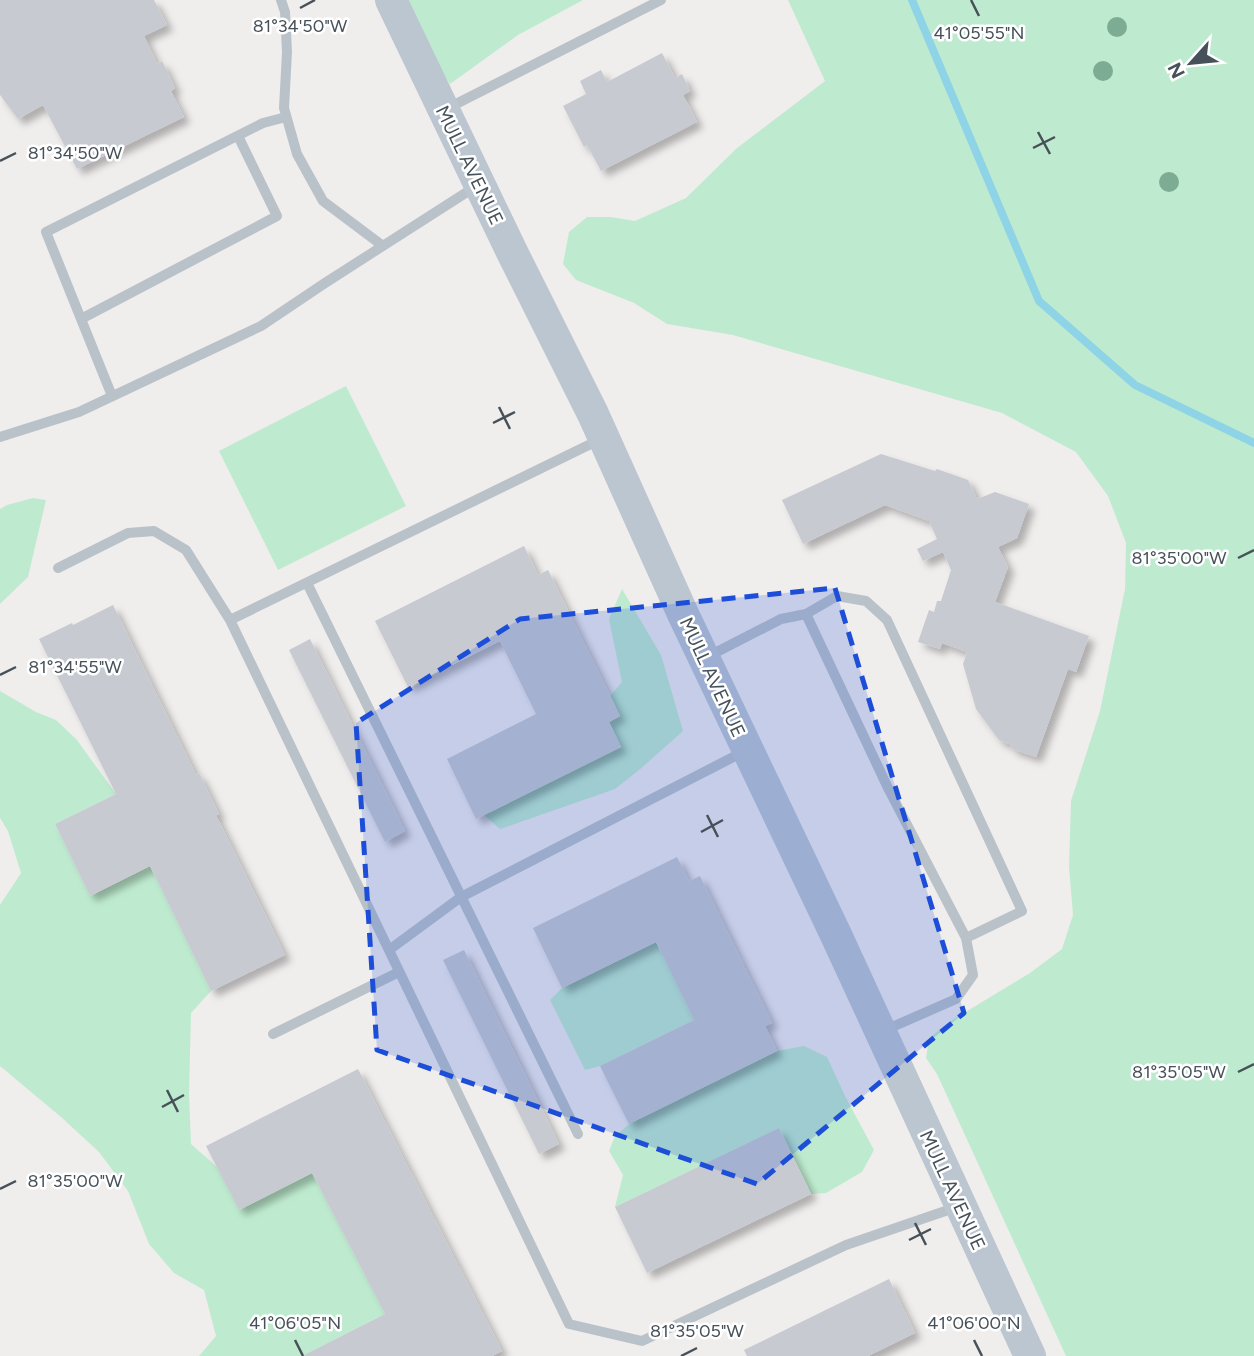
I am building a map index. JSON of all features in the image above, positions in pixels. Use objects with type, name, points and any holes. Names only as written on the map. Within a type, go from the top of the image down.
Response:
[{"type":"street","name":"MULL AVENUE","points":[[391,0],[603,438],[1030,1356]]},
{"type":"lane","points":[[281,0],[285,12],[288,52],[284,108],[297,154],[323,201],[383,246]]},
{"type":"lane","points":[[444,111],[661,0]]},
{"type":"lane","points":[[113,396],[46,232],[263,123],[286,117]]},
{"type":"lane","points":[[81,319],[276,216],[238,136]]},
{"type":"lane","points":[[0,437],[79,412],[261,326],[479,184]]},
{"type":"lane","points":[[230,621],[603,438]]},
{"type":"lane","points":[[58,568],[128,533],[154,531],[186,550],[230,621],[569,1324],[642,1341],[846,1245],[960,1206]]},
{"type":"lane","points":[[307,583],[578,1134]]},
{"type":"lane","points":[[704,659],[781,619],[806,614],[837,596],[866,601],[887,620],[1023,911],[966,938]]},
{"type":"lane","points":[[806,614],[888,788],[966,938],[973,975],[956,999],[881,1032]]},
{"type":"lane","points":[[389,950],[461,897],[748,750]]},
{"type":"lane","points":[[273,1034],[399,972]]},
{"type":"highlighted area","points":[[835,588],[964,1013],[757,1184],[377,1050],[356,723],[520,619]]},
{"type":"green space","points":[[405,0],[583,0],[518,35],[450,84]]},
{"type":"green space","points":[[788,0],[1254,0],[1254,1356],[1066,1356],[937,1074],[926,1058],[929,1038],[954,1019],[1030,973],[1062,949],[1073,915],[1069,867],[1071,801],[1100,711],[1125,589],[1126,543],[1108,496],[1076,452],[1002,413],[733,335],[667,324],[634,303],[576,280],[563,264],[569,232],[587,217],[635,221],[686,198],[737,148],[825,81]]},
{"type":"green space","points":[[346,386],[406,506],[278,570],[219,451]]},
{"type":"green space","points":[[33,498],[46,500],[28,577],[0,604],[0,509]]},
{"type":"green space","points":[[622,589],[661,655],[683,731],[615,789],[500,829],[484,815],[621,747],[609,722],[620,716],[610,696],[622,682],[609,619]]},
{"type":"green space","points":[[0,691],[56,720],[77,740],[116,794],[55,824],[90,896],[150,866],[211,991],[191,1013],[191,1144],[217,1167],[239,1210],[312,1173],[385,1314],[302,1356],[199,1356],[216,1336],[204,1290],[174,1273],[149,1244],[128,1191],[99,1152],[0,1066],[0,905],[21,873],[8,831],[0,818]]},
{"type":"green space","points":[[656,942],[694,1020],[600,1066],[585,1070],[550,1000],[562,988]]},
{"type":"green space","points":[[804,1046],[827,1057],[874,1150],[862,1172],[826,1193],[811,1194],[779,1128],[615,1207],[623,1175],[609,1151],[615,1136],[632,1122],[777,1051]]},
{"type":"building","points":[[0,0],[154,0],[167,25],[144,36],[157,64],[162,61],[175,88],[171,91],[184,117],[77,169],[43,105],[18,119],[0,95]]},
{"type":"building","points":[[662,53],[675,78],[682,74],[690,91],[683,95],[697,122],[601,171],[587,145],[584,147],[563,106],[586,94],[580,81],[601,70],[607,82]]},
{"type":"building","points":[[881,454],[968,480],[977,499],[995,492],[1029,504],[1017,538],[998,547],[1008,567],[995,602],[1089,636],[1076,672],[1068,669],[1036,757],[1010,748],[1012,745],[999,740],[976,709],[963,664],[967,652],[942,643],[940,649],[918,642],[929,610],[934,612],[937,601],[941,601],[951,570],[943,552],[923,561],[917,549],[937,539],[929,521],[885,505],[803,544],[782,500]]},
{"type":"building","points":[[524,546],[538,575],[548,570],[620,716],[609,722],[621,747],[476,819],[447,759],[536,714],[500,641],[408,687],[375,621]]},
{"type":"building","points":[[113,605],[196,775],[199,773],[219,814],[216,815],[285,955],[211,991],[150,866],[90,896],[55,824],[116,794],[39,639]]},
{"type":"building","points":[[310,639],[405,831],[385,842],[289,650]]},
{"type":"building","points":[[677,857],[689,881],[700,876],[772,1023],[765,1026],[777,1051],[629,1124],[600,1066],[694,1020],[656,942],[562,988],[533,928]]},
{"type":"building","points":[[464,950],[559,1144],[539,1154],[443,960]]},
{"type":"building","points":[[358,1069],[502,1351],[492,1356],[302,1356],[385,1314],[312,1173],[239,1210],[206,1146]]},
{"type":"building","points":[[779,1128],[811,1194],[647,1273],[615,1207]]},
{"type":"building","points":[[889,1279],[915,1333],[868,1356],[747,1356],[744,1350]]},
{"type":"waterway","points":[[912,0],[1039,301],[1135,385],[1254,443]]}]
